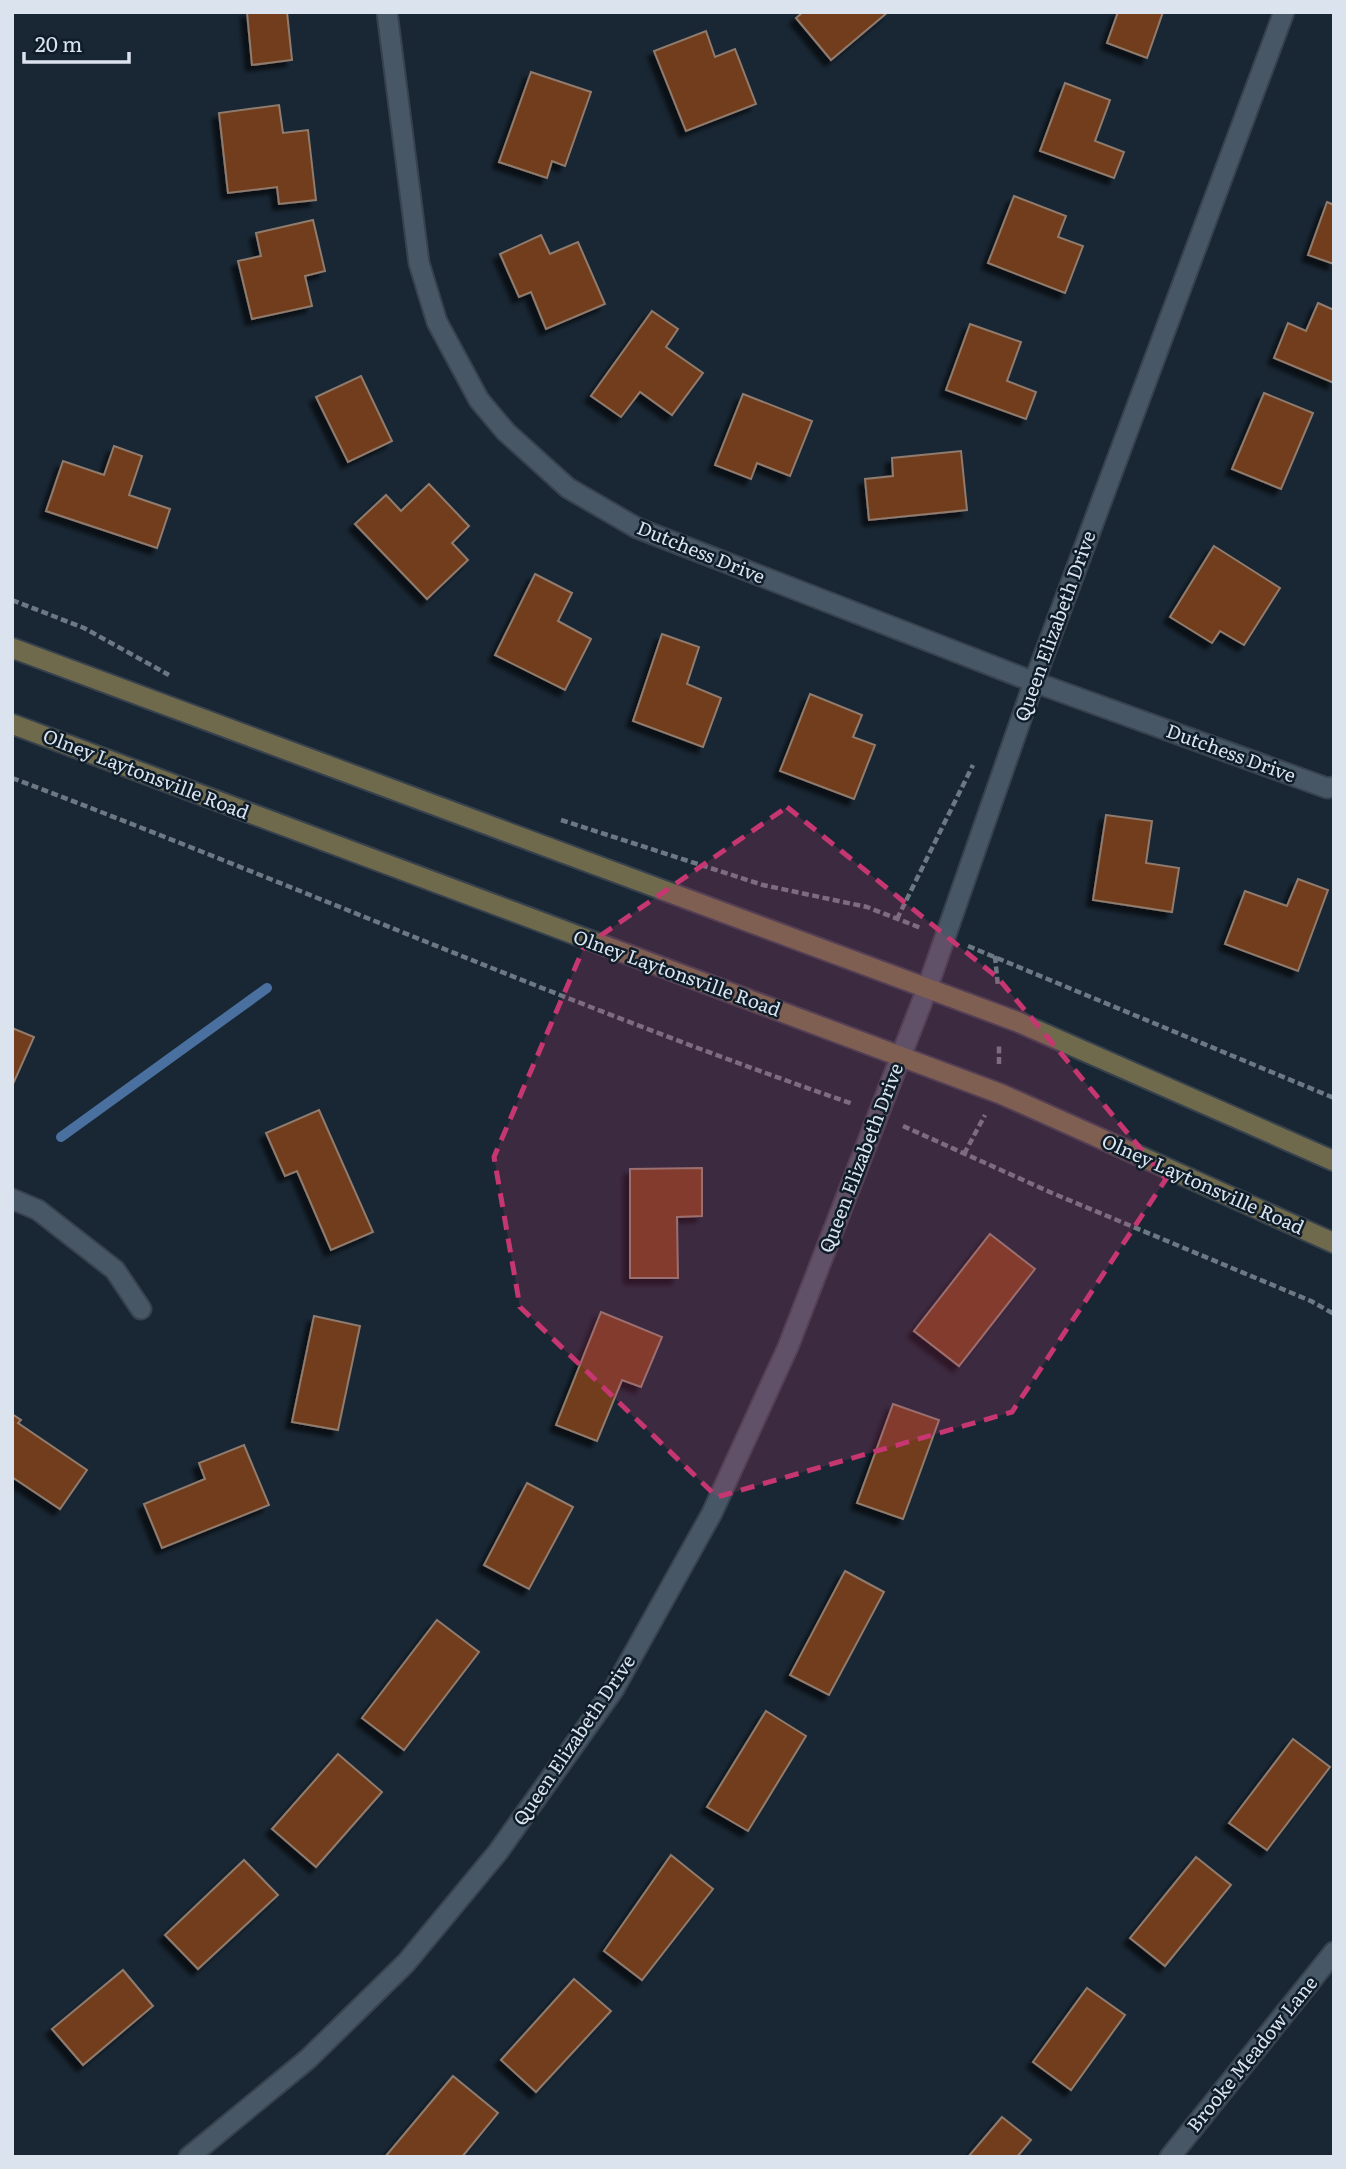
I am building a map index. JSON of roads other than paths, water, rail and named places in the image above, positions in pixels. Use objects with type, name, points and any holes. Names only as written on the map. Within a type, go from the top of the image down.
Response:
[{"type":"main road","points":[[12,648],[1000,1016],[1334,1161]]},
{"type":"main road","name":"Olney Laytonsville Road","points":[[12,724],[997,1093],[1334,1243]]},
{"type":"street","name":"Dutchess Drive","points":[[387,12],[419,263],[428,296],[453,356],[479,400],[506,432],[568,488],[637,528],[1034,682],[1327,788],[1334,787]]},
{"type":"street","name":"Queen Elizabeth Drive","points":[[189,2157],[307,2059],[406,1963],[498,1852],[614,1689],[718,1501],[788,1347],[927,989],[1034,682],[1284,12]]},
{"type":"street","points":[[12,1199],[38,1210],[115,1270],[141,1309]]},
{"type":"street","name":"Brooke Meadow Lane","points":[[1170,2157],[1334,1952]]},
{"type":"waterway","points":[[61,1137],[267,988]]}]
